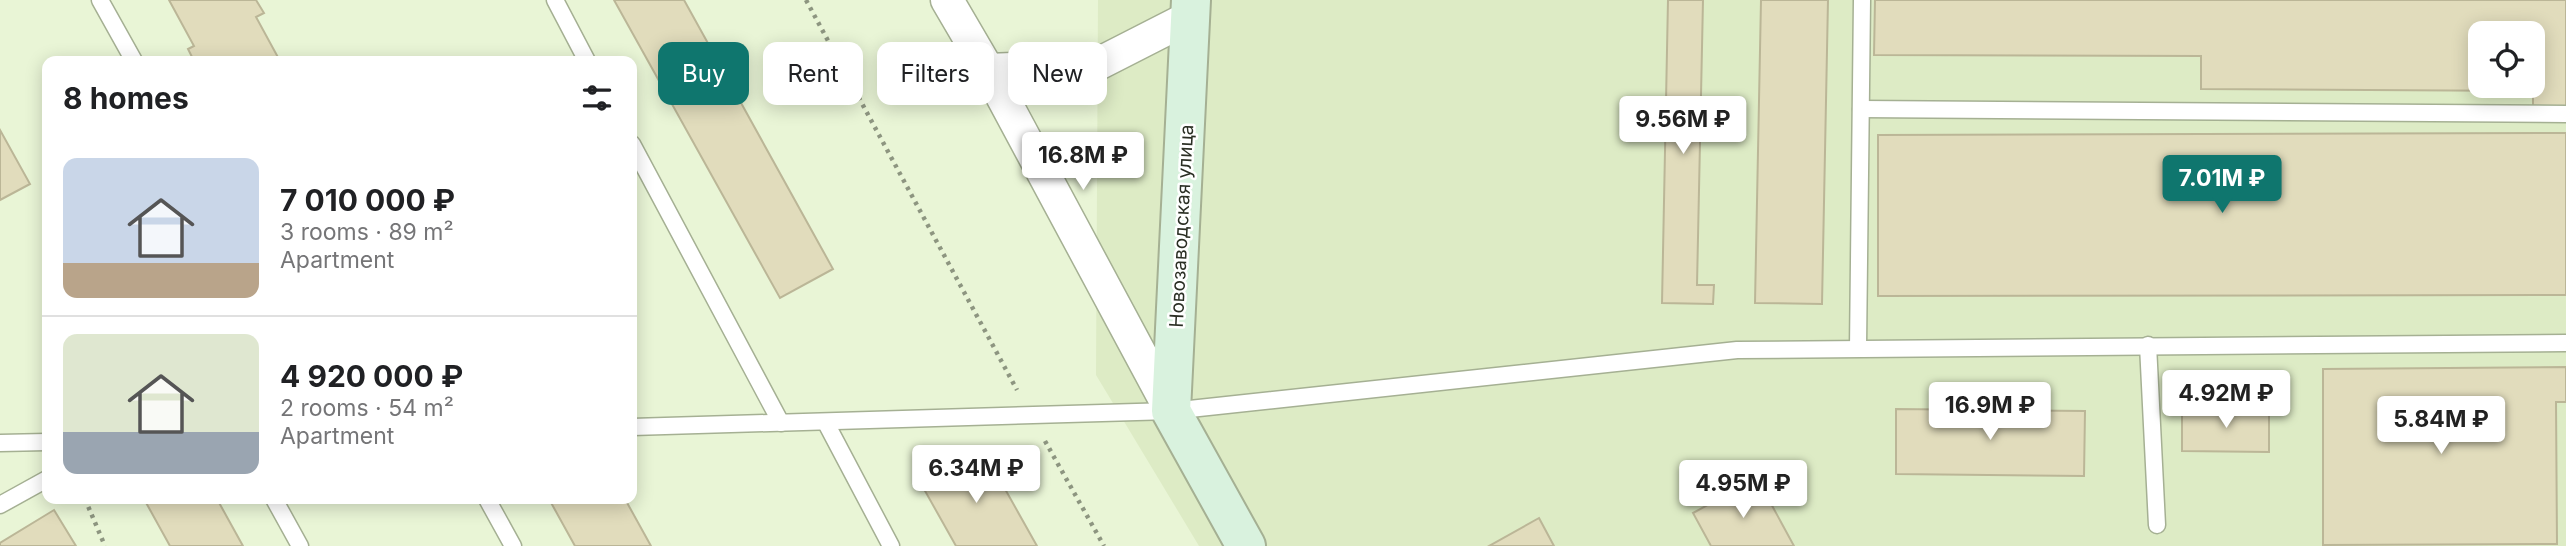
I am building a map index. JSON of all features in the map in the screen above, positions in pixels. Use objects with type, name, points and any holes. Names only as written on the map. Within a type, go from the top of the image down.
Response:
[{"type":"main road","name":"Новозаводская улица","points":[[1171,411],[1191,8]]},
{"type":"main road","points":[[1171,411],[1246,546]]},
{"type":"street","points":[[947,0],[972,42]]},
{"type":"street","points":[[994,70],[1094,66],[1191,8]]},
{"type":"street","points":[[994,81],[1171,411]]},
{"type":"lane","points":[[100,0],[131,56]]},
{"type":"lane","points":[[555,0],[584,56]]},
{"type":"lane","points":[[1858,348],[1862,0]]},
{"type":"lane","points":[[1861,109],[2566,114]]},
{"type":"lane","points":[[637,154],[780,423]]},
{"type":"lane","points":[[637,427],[1171,411],[1737,350],[2566,343]]},
{"type":"lane","points":[[2148,345],[2157,525]]},
{"type":"lane","points":[[826,423],[891,546]]},
{"type":"lane","points":[[0,443],[42,442]]},
{"type":"lane","points":[[0,505],[42,482]]},
{"type":"lane","points":[[277,504],[300,546]]},
{"type":"lane","points":[[490,504],[513,546]]},
{"type":"path","points":[[806,0],[1104,546]]},
{"type":"path","points":[[87,504],[105,546]]},
{"type":"shaded area","points":[[1098,0],[2566,0],[2566,546],[1199,546],[1096,375],[1097,105],[1107,105],[1107,42],[1098,42]]},
{"type":"building","points":[[169,0],[256,0],[264,13],[256,17],[277,56],[192,56],[188,49],[194,46]]},
{"type":"building","points":[[614,0],[684,0],[707,42],[658,42],[658,79]]},
{"type":"building","points":[[1668,0],[1703,0],[1697,285],[1714,285],[1713,304],[1662,303]]},
{"type":"building","points":[[1761,0],[1828,0],[1822,304],[1755,303]]},
{"type":"building","points":[[1875,0],[2566,0],[2566,111],[2533,111],[2533,98],[2545,98],[2545,21],[2468,21],[2468,91],[2201,89],[2201,56],[1874,55]]},
{"type":"building","points":[[672,105],[742,105],[833,269],[780,298]]},
{"type":"building","points":[[0,130],[30,184],[0,200]]},
{"type":"building","points":[[2566,133],[2566,295],[1878,296],[1878,135]]},
{"type":"building","points":[[2566,367],[2566,402],[2556,402],[2557,544],[2323,545],[2323,369]]},
{"type":"building","points":[[2182,407],[2269,408],[2269,452],[2182,451]]},
{"type":"building","points":[[1896,409],[2085,411],[2084,476],[1896,474]]},
{"type":"building","points":[[982,448],[1037,546],[956,546],[920,482]]},
{"type":"building","points":[[1757,478],[1794,546],[1711,546],[1693,513]]},
{"type":"building","points":[[147,504],[220,504],[243,546],[170,546]]},
{"type":"building","points":[[552,504],[628,504],[651,546],[575,546]]},
{"type":"building","points":[[54,510],[76,546],[0,546],[0,543]]},
{"type":"building","points":[[1539,518],[1554,546],[1489,546]]}]
